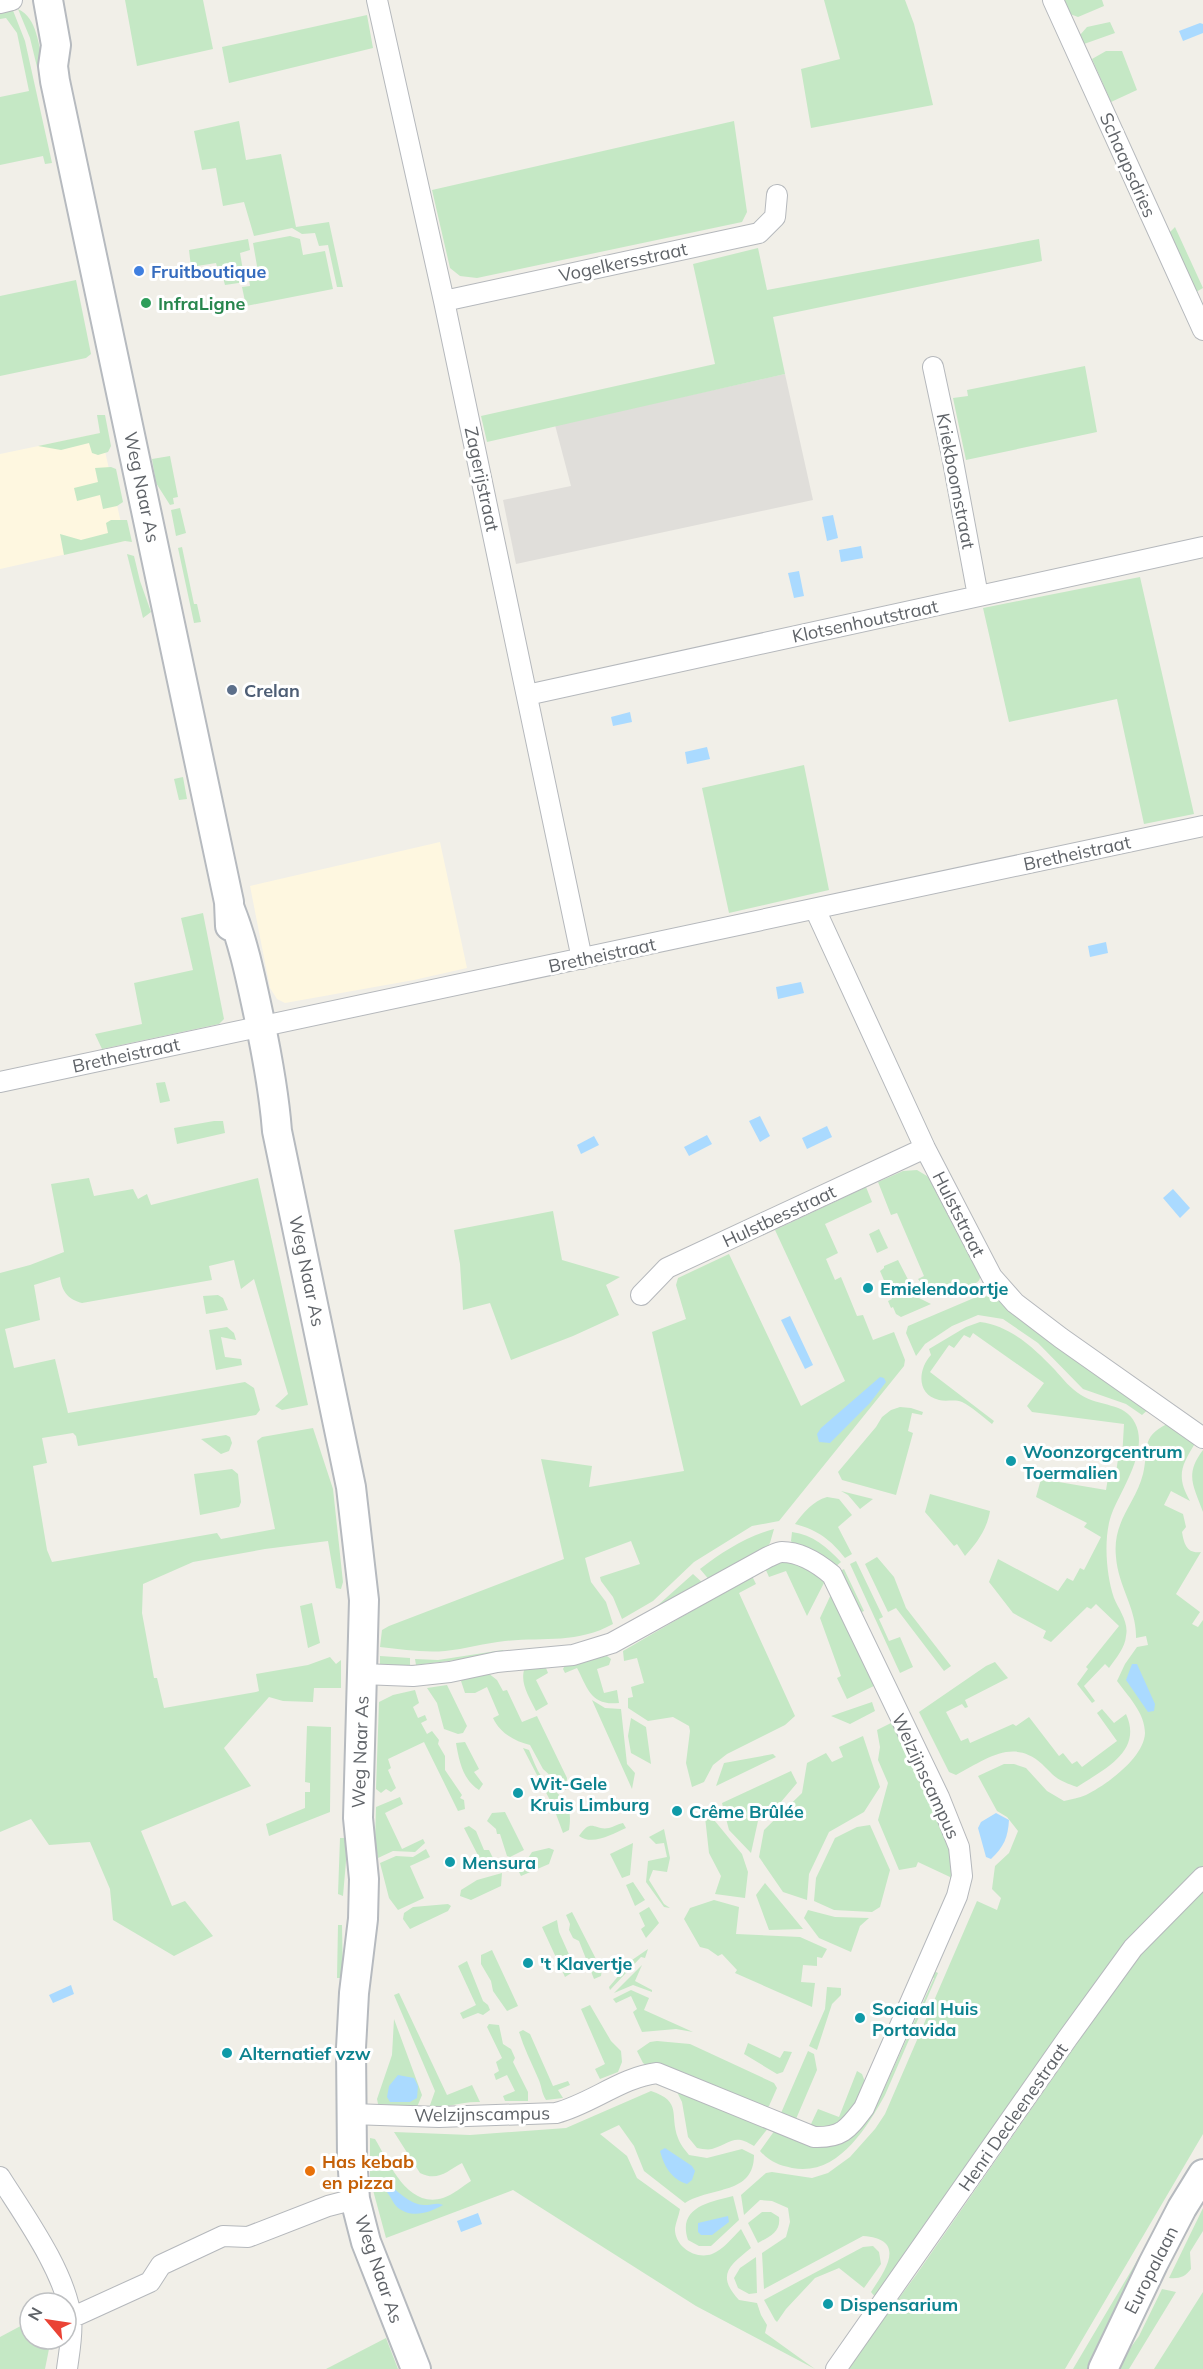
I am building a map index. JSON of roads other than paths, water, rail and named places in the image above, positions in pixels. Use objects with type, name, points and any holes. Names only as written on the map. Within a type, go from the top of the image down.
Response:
[{"type":"main road","name":"Weg Naar As","points":[[32,0],[44,48],[53,66],[230,909],[238,928],[248,967],[259,1095],[277,1131],[351,1487],[364,1600],[358,1818],[347,1918],[354,1993],[351,2041],[351,2157],[356,2199],[366,2242],[416,2369]]},
{"type":"main road","name":"Weg Naar As","points":[[48,0],[56,45],[53,66]]},
{"type":"main road","name":"Europalaan","points":[[1104,2369],[1153,2264],[1182,2208],[1203,2174]]},
{"type":"main road","name":"Europalaan","points":[[1104,2369],[1134,2335],[1203,2198]]},
{"type":"street","points":[[0,3],[12,0]]},
{"type":"street","name":"Zagerijstraat","points":[[377,0],[444,301],[582,959]]},
{"type":"street","name":"Schaapsdries","points":[[1053,0],[1203,330]]},
{"type":"street","name":"Vogelkersstraat","points":[[444,301],[759,233],[774,217],[777,195]]},
{"type":"street","name":"Kriekboomstraat","points":[[933,367],[978,596]]},
{"type":"street","name":"Klotsenhoutstraat","points":[[527,695],[1203,548]]},
{"type":"street","name":"Bretheistraat","points":[[0,1082],[1203,826]]},
{"type":"street","name":"Hulststraat","points":[[815,909],[925,1148],[992,1277],[1015,1303],[1060,1338],[1203,1438]]},
{"type":"street","name":"Hulstbesstraat","points":[[642,1295],[667,1268],[925,1148]]},
{"type":"street","name":"Welzijnscampus","points":[[351,2114],[439,2117],[556,2113],[574,2108],[634,2079],[657,2073],[814,2137],[828,2138],[846,2131],[864,2108],[957,1896],[962,1876],[959,1847],[939,1797],[832,1575],[817,1562],[781,1551],[612,1643],[573,1655],[497,1662],[450,1672],[413,1676],[362,1674]]},
{"type":"street","name":"Henri Decleenestraat","points":[[836,2369],[1133,1948],[1203,1877]]},
{"type":"street","points":[[0,2177],[30,2222],[54,2268],[63,2291]]},
{"type":"street","points":[[78,2315],[150,2282],[161,2265],[223,2236],[249,2237],[328,2206],[356,2199]]},
{"type":"street","points":[[67,2369],[68,2351]]},
{"type":"water","points":[[1203,24],[1203,33],[1183,41],[1179,31]]},
{"type":"water","points":[[833,515],[838,538],[827,541],[822,517]]},
{"type":"water","points":[[861,546],[863,558],[841,562],[839,550]]},
{"type":"water","points":[[799,571],[804,596],[794,598],[788,573]]},
{"type":"water","points":[[630,712],[632,722],[613,726],[611,717]]},
{"type":"water","points":[[707,747],[710,759],[687,764],[685,752]]},
{"type":"water","points":[[1106,942],[1108,953],[1090,957],[1088,946]]},
{"type":"water","points":[[801,982],[804,993],[778,999],[776,987]]},
{"type":"water","points":[[760,1116],[770,1136],[760,1142],[749,1121]]},
{"type":"water","points":[[827,1126],[832,1137],[807,1149],[802,1138]]},
{"type":"water","points":[[707,1135],[712,1144],[689,1156],[684,1147]]},
{"type":"water","points":[[594,1136],[599,1145],[581,1154],[577,1145]]},
{"type":"water","points":[[1173,1189],[1190,1208],[1180,1218],[1163,1198]]},
{"type":"water","points":[[790,1316],[813,1365],[805,1369],[781,1320]]},
{"type":"water","points":[[880,1377],[886,1382],[870,1403],[830,1443],[819,1442],[817,1434],[821,1428]]},
{"type":"water","points":[[1132,1664],[1137,1664],[1155,1704],[1154,1711],[1148,1712],[1126,1680]]},
{"type":"water","points":[[996,1813],[1009,1820],[1002,1846],[991,1859],[986,1857],[978,1828],[981,1822]]},
{"type":"water","points":[[71,1985],[74,1994],[53,2003],[49,1995]]},
{"type":"water","points":[[398,2075],[414,2078],[418,2086],[417,2098],[410,2102],[390,2102],[387,2097],[389,2086]]},
{"type":"water","points":[[665,2148],[692,2166],[695,2171],[692,2180],[687,2184],[672,2175],[666,2167],[660,2151]]},
{"type":"water","points":[[390,2185],[415,2203],[443,2205],[420,2214],[402,2211],[386,2191],[387,2186]]},
{"type":"water","points":[[478,2213],[482,2224],[461,2232],[457,2221]]},
{"type":"water","points":[[728,2216],[729,2222],[712,2235],[701,2235],[698,2232],[698,2223]]},
{"type":"place","name":"Fruitboutique","points":[[139,271]]},
{"type":"place","name":"InfraLigne","points":[[146,303]]},
{"type":"place","name":"Crelan","points":[[232,690]]},
{"type":"place","name":"Emielendoortje","points":[[868,1288]]},
{"type":"place","name":"Woonzorgcentrum Toermalien","points":[[1011,1461]]},
{"type":"place","name":"Wit-Gele Kruis Limburg","points":[[518,1793]]},
{"type":"place","name":"Crême Brûlée","points":[[677,1811]]},
{"type":"place","name":"Mensura","points":[[450,1862]]},
{"type":"place","name":"'t Klavertje","points":[[528,1963]]},
{"type":"place","name":"Sociaal Huis Portavida","points":[[860,2018]]},
{"type":"place","name":"Alternatief vzw","points":[[227,2053]]},
{"type":"place","name":"Has kebab en pizza","points":[[310,2171]]},
{"type":"place","name":"Dispensarium","points":[[828,2304]]}]
